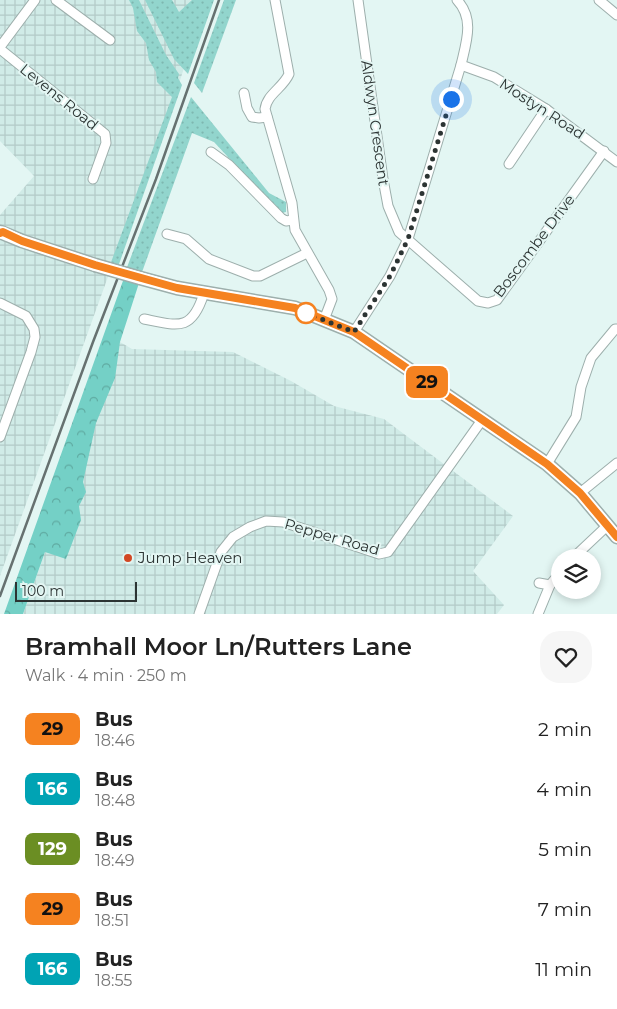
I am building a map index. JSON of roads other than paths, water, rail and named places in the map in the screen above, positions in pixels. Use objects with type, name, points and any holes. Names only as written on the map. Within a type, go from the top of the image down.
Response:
[{"type":"street","points":[[0,48],[35,0]]},
{"type":"street","points":[[56,0],[110,40]]},
{"type":"street","points":[[275,0],[289,74],[284,83],[268,100],[265,109],[292,203],[295,230],[329,290],[332,299],[324,320]]},
{"type":"street","name":"Aldwyn Crescent","points":[[358,0],[388,206],[399,232],[408,239]]},
{"type":"street","points":[[354,332],[390,276],[408,239],[461,65],[469,26],[463,7],[457,0]]},
{"type":"street","points":[[598,0],[617,15]]},
{"type":"street","name":"Levens Road","points":[[0,48],[105,134],[106,142],[93,178]]},
{"type":"street","name":"Mostyn Road","points":[[461,65],[494,77],[604,150],[617,162]]},
{"type":"street","points":[[244,93],[246,108],[252,117],[267,117]]},
{"type":"street","points":[[509,164],[546,110]]},
{"type":"street","name":"Boscombe Drive","points":[[408,239],[478,301],[488,303],[497,300],[604,150]]},
{"type":"street","points":[[210,152],[229,165],[281,218],[286,221],[293,220]]},
{"type":"street","points":[[1,232],[22,241],[140,278],[204,293],[295,308],[354,332],[547,464],[580,493],[617,537]]},
{"type":"street","points":[[167,234],[186,239],[209,259],[253,276],[260,276],[307,253]]},
{"type":"street","points":[[144,319],[170,324],[182,324],[192,318],[199,309],[204,293]]},
{"type":"street","points":[[0,303],[26,316],[34,329],[35,337],[0,437]]},
{"type":"street","points":[[547,464],[576,416],[581,387],[591,358],[608,336],[617,329]]},
{"type":"street","name":"Pepper Road","points":[[198,614],[221,552],[233,538],[250,526],[266,521],[283,522],[379,554],[388,552],[482,420]]},
{"type":"street","points":[[580,493],[617,463]]},
{"type":"street","points":[[583,549],[607,526]]},
{"type":"street","points":[[538,614],[550,585],[539,582]]},
{"type":"railway","points":[[0,596],[93,342],[156,179],[219,0]]},
{"type":"place","name":"Jump Heaven","points":[[128,558]]}]
